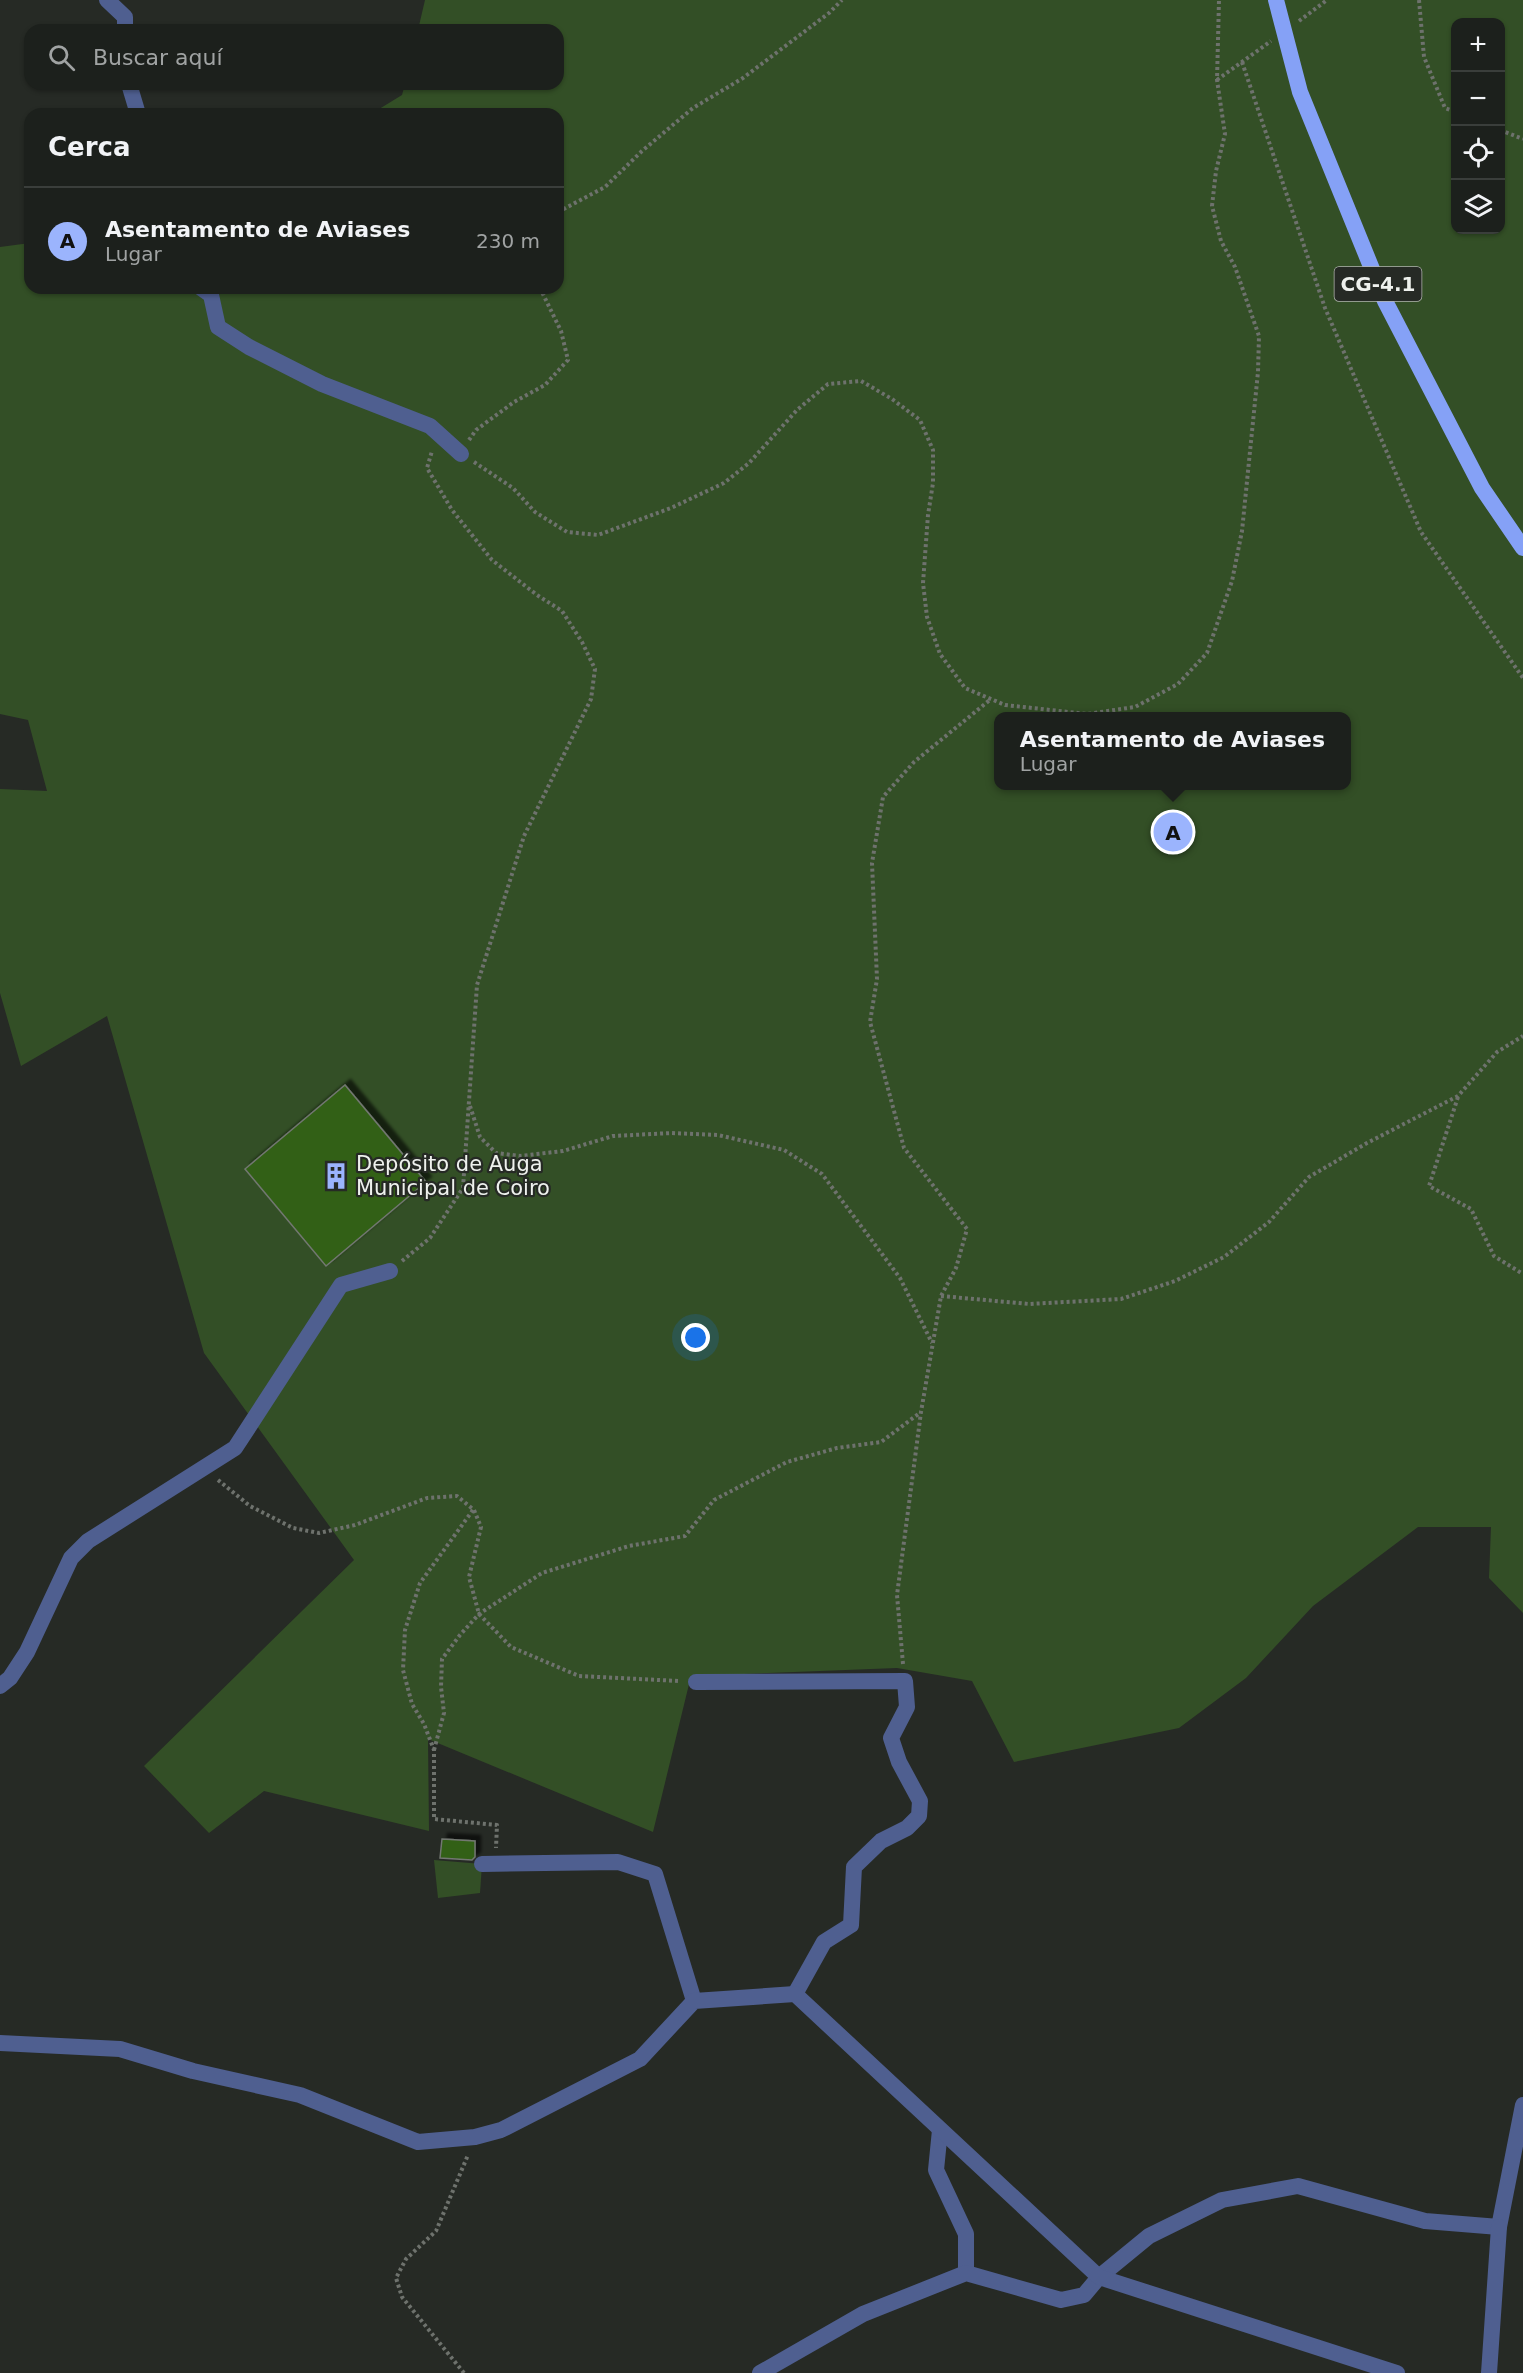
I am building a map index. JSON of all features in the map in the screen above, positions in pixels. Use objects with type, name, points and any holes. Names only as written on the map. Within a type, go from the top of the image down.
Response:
[{"type":"highway","name":"CG-4.1","points":[[1276,0],[1300,92],[1385,301],[1482,488],[1523,548]]},
{"type":"street","points":[[107,0],[124,17],[125,24]]},
{"type":"street","points":[[131,90],[136,108]]},
{"type":"street","points":[[210,294],[218,327],[249,347],[322,384],[430,426],[461,454]]},
{"type":"street","points":[[0,1686],[10,1678],[27,1652],[71,1558],[88,1541],[235,1448],[341,1285],[390,1271]]},
{"type":"street","points":[[696,1682],[905,1682],[907,1707],[891,1738],[899,1762],[920,1801],[919,1816],[907,1828],[881,1841],[854,1867],[850,1924],[824,1942],[795,1994]]},
{"type":"street","points":[[489,1864],[618,1862],[655,1874],[694,2001]]},
{"type":"street","points":[[0,2043],[120,2049],[193,2071],[300,2095],[418,2142],[475,2137],[501,2130],[640,2059],[694,2001],[795,1994],[1099,2277],[1397,2373]]},
{"type":"street","points":[[1489,2373],[1499,2227],[1523,2105]]},
{"type":"street","points":[[940,2130],[936,2170],[966,2234],[966,2273]]},
{"type":"street","points":[[760,2373],[864,2314],[966,2273],[1061,2300],[1084,2295],[1099,2277],[1149,2236],[1222,2200],[1298,2186],[1425,2221],[1499,2227]]},
{"type":"path","points":[[564,209],[605,187],[642,151],[693,108],[743,78],[829,13],[842,0]]},
{"type":"path","points":[[1101,712],[1135,707],[1178,684],[1207,653],[1232,581],[1242,531],[1258,372],[1258,336],[1235,267],[1221,241],[1212,206],[1216,171],[1225,134],[1217,80],[1219,0]]},
{"type":"path","points":[[1419,0],[1424,57],[1444,108],[1451,111]]},
{"type":"path","points":[[1217,80],[1242,62],[1324,308],[1422,532],[1523,678]]},
{"type":"path","points":[[1505,132],[1523,139]]},
{"type":"path","points":[[543,294],[561,331],[568,360],[545,386],[514,402],[476,430],[461,454],[513,488],[535,512],[567,532],[598,535],[671,508],[723,483],[749,463],[797,410],[828,384],[861,381],[892,399],[920,420],[933,450],[933,483],[923,583],[927,617],[940,654],[965,688],[1005,705],[1069,712]]},
{"type":"path","points":[[390,1271],[430,1238],[463,1188],[477,985],[524,836],[591,699],[596,669],[562,611],[492,560],[452,510],[427,468],[437,432]]},
{"type":"path","points":[[905,1682],[897,1595],[921,1412],[941,1296],[956,1268],[967,1229],[904,1148],[870,1022],[877,979],[873,863],[883,797],[914,762],[991,699]]},
{"type":"path","points":[[941,1296],[1029,1304],[1109,1300],[1121,1299],[1175,1281],[1224,1257],[1269,1222],[1309,1177],[1367,1143],[1458,1096],[1497,1052],[1523,1036]]},
{"type":"path","points":[[1458,1096],[1429,1186],[1471,1209],[1494,1256],[1523,1274]]},
{"type":"path","points":[[469,1102],[480,1137],[496,1153],[520,1156],[563,1151],[613,1136],[672,1133],[718,1135],[784,1150],[822,1174],[900,1278],[933,1345]]},
{"type":"path","points":[[489,1864],[498,1825],[434,1818],[434,1750],[444,1713],[441,1687],[442,1659],[479,1614],[542,1573],[629,1546],[685,1536],[714,1500],[787,1462],[837,1448],[881,1442],[921,1412]]},
{"type":"path","points":[[203,1468],[250,1506],[293,1528],[319,1533],[355,1525],[427,1498],[457,1496],[474,1510],[481,1527],[469,1577],[479,1614],[511,1647],[579,1676],[696,1682]]},
{"type":"path","points":[[434,1750],[424,1724],[412,1704],[403,1670],[405,1630],[420,1582],[474,1510]]},
{"type":"path","points":[[464,2373],[402,2297],[396,2278],[406,2259],[436,2231],[475,2137]]},
{"type":"green space","points":[[425,0],[1523,0],[1523,1613],[1489,1578],[1491,1527],[1418,1527],[1313,1606],[1246,1678],[1179,1728],[1014,1762],[972,1681],[897,1668],[691,1676],[653,1832],[428,1739],[429,1831],[264,1791],[209,1833],[144,1766],[354,1560],[204,1353],[107,1016],[21,1066],[0,993],[0,789],[47,791],[28,720],[0,714],[0,247],[24,244],[24,294],[564,294],[564,108],[381,108],[402,95],[403,90],[564,90],[564,24],[419,24]]},
{"type":"green space","points":[[434,1860],[482,1864],[480,1893],[438,1898]]},
{"type":"building","name":"Depósito de Auga Municipal de Coiro","points":[[345,1085],[426,1182],[326,1266],[245,1169]]},
{"type":"building","points":[[442,1839],[475,1841],[475,1857],[472,1860],[440,1858]]},
{"type":"place","name":"Asentamento de Aviases","points":[[1173,832]]},
{"type":"place","name":"Depósito de Auga Municipal de Coiro","points":[[336,1176]]}]
